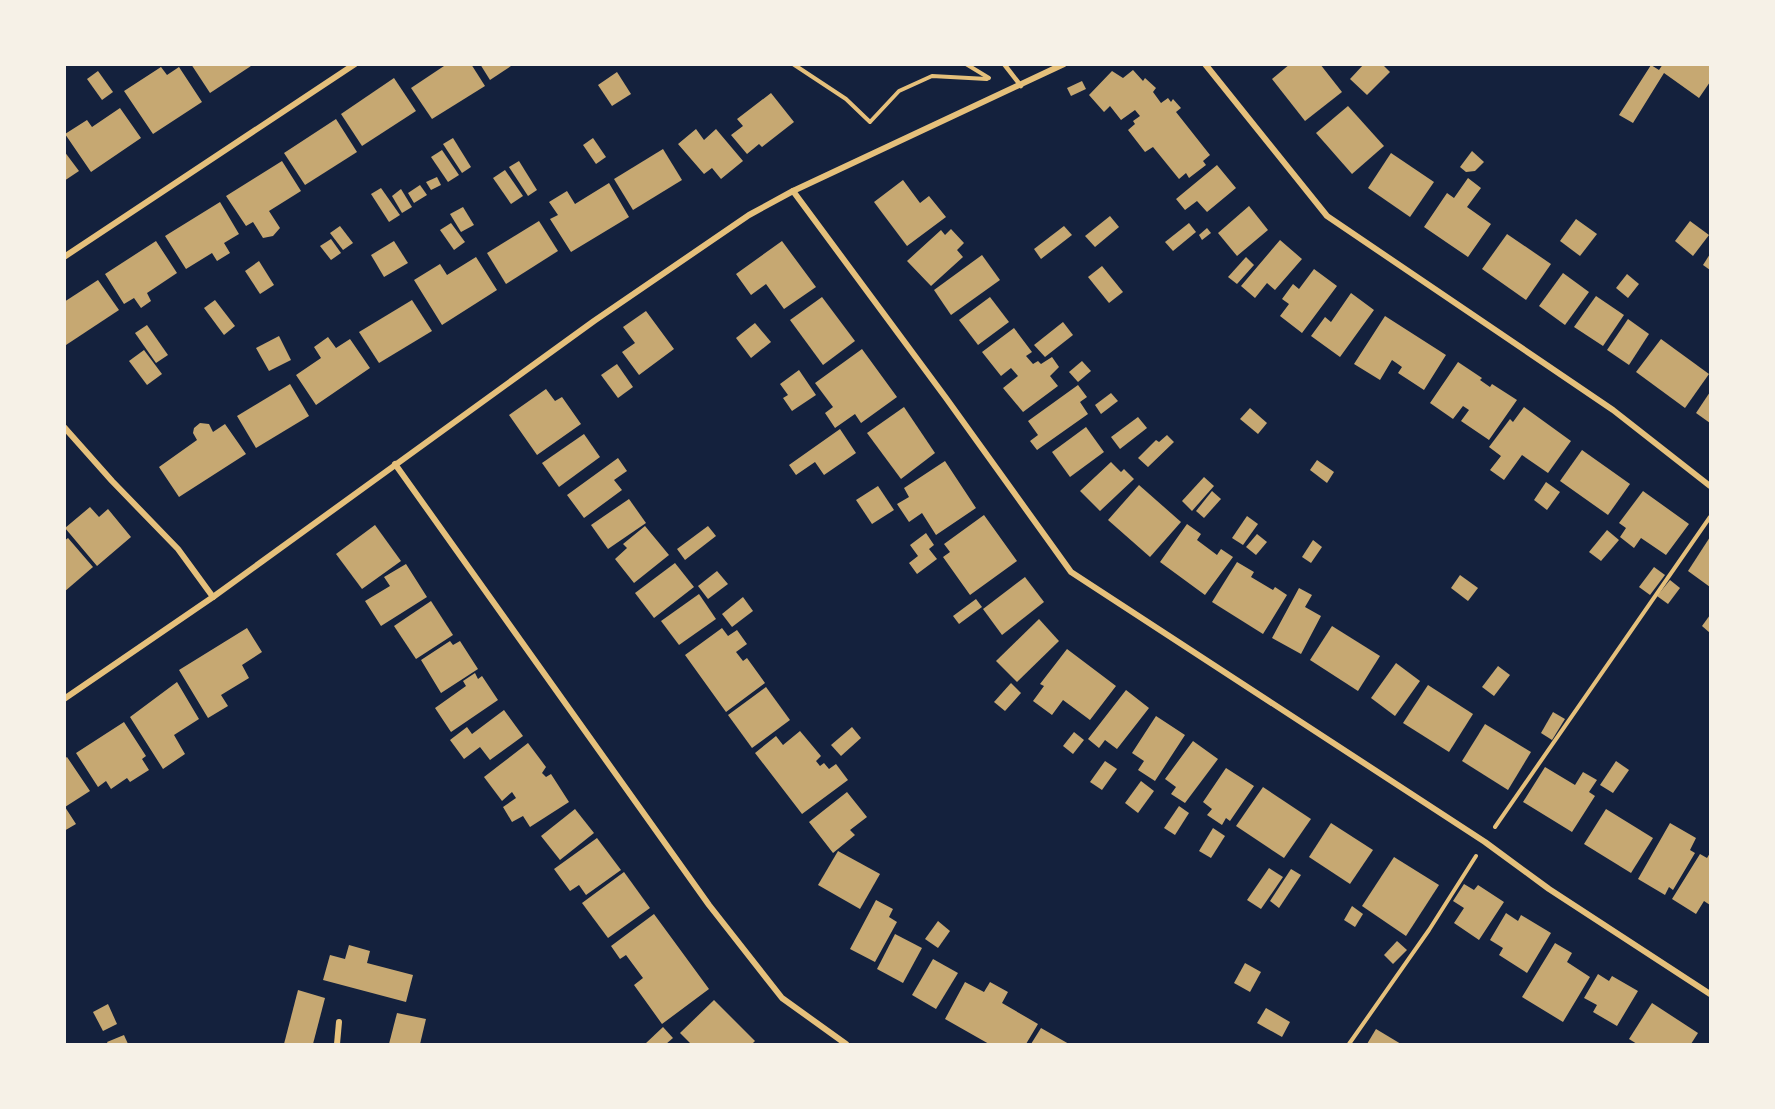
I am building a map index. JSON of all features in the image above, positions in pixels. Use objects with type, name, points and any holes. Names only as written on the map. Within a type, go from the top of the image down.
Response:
[{"type":"street","points":[[64,257],[355,64]]},
{"type":"street","points":[[64,699],[213,597],[594,321],[749,215],[793,191],[1064,64]]},
{"type":"street","points":[[1205,64],[1326,216],[1613,410],[1710,486]]},
{"type":"street","points":[[793,191],[1071,572],[1485,842],[1549,889],[1710,994]]},
{"type":"street","points":[[64,427],[178,549],[213,597]]},
{"type":"street","points":[[395,464],[709,905],[782,998],[846,1044]]},
{"type":"street","points":[[337,1044],[339,1022]]},
{"type":"lane","points":[[1004,64],[1021,86]]},
{"type":"path","points":[[793,64],[846,99],[870,122],[899,91],[932,76],[989,79],[1009,71]]},
{"type":"path","points":[[1349,1044],[1429,930],[1485,842],[1710,517]]},
{"type":"building","points":[[191,64],[254,64],[210,93]]},
{"type":"building","points":[[447,64],[471,64],[485,86],[432,119],[411,88]]},
{"type":"building","points":[[480,64],[514,64],[490,80]]},
{"type":"building","points":[[1290,64],[1320,64],[1342,92],[1305,121],[1272,79]]},
{"type":"building","points":[[1364,64],[1382,64],[1390,72],[1367,95],[1350,79]]},
{"type":"building","points":[[1663,64],[1710,64],[1710,82],[1699,98],[1664,73],[1633,123],[1619,115],[1651,65],[1659,70]]},
{"type":"building","points":[[161,67],[167,75],[179,67],[202,102],[153,134],[124,91]]},
{"type":"building","points":[[1133,70],[1143,81],[1145,78],[1156,88],[1153,92],[1161,103],[1168,98],[1171,102],[1173,99],[1181,108],[1176,112],[1210,155],[1203,161],[1206,165],[1189,178],[1186,173],[1179,179],[1153,147],[1145,152],[1128,130],[1135,124],[1133,121],[1140,116],[1135,110],[1121,120],[1110,106],[1104,112],[1089,95],[1112,71],[1123,78]]},
{"type":"building","points":[[98,71],[113,92],[102,100],[87,79]]},
{"type":"building","points":[[617,72],[631,94],[612,106],[598,85]]},
{"type":"building","points":[[394,78],[416,111],[362,146],[341,114]]},
{"type":"building","points":[[1082,81],[1086,89],[1071,96],[1067,88]]},
{"type":"building","points":[[771,93],[794,122],[762,147],[759,144],[747,154],[731,135],[743,126],[737,119]]},
{"type":"building","points":[[1348,106],[1384,146],[1352,174],[1316,133]]},
{"type":"building","points":[[120,108],[141,138],[91,172],[65,134],[87,120],[92,127]]},
{"type":"building","points":[[336,119],[357,152],[305,185],[284,153]]},
{"type":"building","points":[[696,129],[704,140],[716,129],[743,161],[721,179],[712,168],[704,174],[678,144]]},
{"type":"building","points":[[453,138],[471,167],[462,173],[443,144]]},
{"type":"building","points":[[593,138],[606,157],[596,164],[583,145]]},
{"type":"building","points":[[663,149],[682,180],[633,210],[614,179]]},
{"type":"building","points":[[442,150],[459,175],[448,182],[431,157]]},
{"type":"building","points":[[64,151],[79,171],[64,181]]},
{"type":"building","points":[[1472,151],[1484,162],[1475,171],[1466,172],[1460,167]]},
{"type":"building","points":[[1391,153],[1434,182],[1410,217],[1368,188]]},
{"type":"building","points":[[282,161],[301,191],[269,211],[280,228],[273,236],[263,238],[253,222],[246,226],[226,196]]},
{"type":"building","points":[[519,161],[537,190],[528,196],[509,167]]},
{"type":"building","points":[[1217,165],[1236,188],[1207,212],[1197,201],[1185,210],[1176,199]]},
{"type":"building","points":[[505,170],[523,196],[511,204],[493,178]]},
{"type":"building","points":[[437,177],[441,185],[431,190],[426,182]]},
{"type":"building","points":[[1468,178],[1481,188],[1467,207],[1491,224],[1468,257],[1424,227],[1447,193],[1454,198]]},
{"type":"building","points":[[903,180],[920,203],[929,196],[946,217],[907,246],[874,202]]},
{"type":"building","points":[[609,183],[629,217],[571,252],[550,219],[558,215],[549,202],[567,191],[575,204]]},
{"type":"building","points":[[420,185],[427,195],[414,203],[408,193]]},
{"type":"building","points":[[381,188],[400,215],[389,222],[371,194]]},
{"type":"building","points":[[401,189],[412,207],[402,213],[392,196]]},
{"type":"building","points":[[220,202],[239,234],[224,243],[230,253],[217,261],[212,253],[186,269],[165,236]]},
{"type":"building","points":[[1249,206],[1268,230],[1237,256],[1218,233]]},
{"type":"building","points":[[463,207],[474,225],[461,232],[450,214]]},
{"type":"building","points":[[1110,216],[1119,227],[1095,247],[1085,236]]},
{"type":"building","points":[[1576,219],[1597,234],[1580,256],[1560,241]]},
{"type":"building","points":[[539,221],[558,251],[506,284],[487,253]]},
{"type":"building","points":[[1690,221],[1709,235],[1693,256],[1675,241]]},
{"type":"building","points":[[451,223],[465,242],[454,250],[440,230]]},
{"type":"building","points":[[1189,223],[1196,232],[1173,251],[1165,242]]},
{"type":"building","points":[[340,226],[353,243],[343,250],[330,233]]},
{"type":"building","points":[[1064,226],[1072,235],[1041,259],[1034,249]]},
{"type":"building","points":[[1207,228],[1211,233],[1202,240],[1199,235]]},
{"type":"building","points":[[951,229],[964,243],[957,250],[963,257],[931,286],[907,261],[941,230],[945,235]]},
{"type":"building","points":[[1507,234],[1551,264],[1526,300],[1482,269]]},
{"type":"building","points":[[331,239],[341,253],[331,260],[320,246]]},
{"type":"building","points":[[1280,240],[1302,259],[1275,290],[1267,283],[1255,298],[1241,286]]},
{"type":"building","points":[[156,241],[177,273],[147,293],[151,301],[141,308],[134,298],[124,304],[105,274]]},
{"type":"building","points":[[394,241],[408,263],[384,277],[371,255]]},
{"type":"building","points":[[782,241],[816,287],[784,309],[766,284],[751,295],[736,274]]},
{"type":"building","points":[[1710,254],[1710,270],[1703,265]]},
{"type":"building","points":[[982,255],[1000,280],[951,315],[934,290]]},
{"type":"building","points":[[476,257],[497,290],[442,325],[414,280],[440,264],[447,275]]},
{"type":"building","points":[[1246,257],[1254,265],[1237,284],[1228,277]]},
{"type":"building","points":[[259,261],[274,285],[260,294],[245,271]]},
{"type":"building","points":[[1102,266],[1123,292],[1109,303],[1088,277]]},
{"type":"building","points":[[1314,269],[1337,286],[1302,333],[1280,316],[1289,304],[1282,299],[1293,284],[1299,289]]},
{"type":"building","points":[[1563,273],[1589,292],[1565,325],[1539,306]]},
{"type":"building","points":[[1627,274],[1639,284],[1628,298],[1616,288]]},
{"type":"building","points":[[98,280],[119,310],[66,345],[64,343],[64,302]]},
{"type":"building","points":[[1351,293],[1374,310],[1340,357],[1311,336],[1325,317],[1331,322]]},
{"type":"building","points":[[1596,296],[1624,315],[1603,346],[1574,327]]},
{"type":"building","points":[[822,297],[855,341],[823,365],[790,320]]},
{"type":"building","points":[[990,297],[1009,322],[978,345],[959,320]]},
{"type":"building","points":[[215,300],[235,326],[224,335],[204,308]]},
{"type":"building","points":[[412,300],[432,331],[379,363],[359,332]]},
{"type":"building","points":[[646,311],[674,349],[639,375],[622,352],[635,343],[623,327]]},
{"type":"building","points":[[1385,316],[1446,355],[1424,390],[1398,373],[1402,367],[1392,360],[1380,380],[1354,364]]},
{"type":"building","points":[[1628,319],[1649,334],[1629,365],[1607,350]]},
{"type":"building","points":[[1063,322],[1073,335],[1045,357],[1034,345]]},
{"type":"building","points":[[755,323],[771,342],[751,358],[736,338]]},
{"type":"building","points":[[147,325],[168,355],[156,363],[135,333]]},
{"type":"building","points":[[1014,328],[1032,352],[1026,356],[1033,364],[1038,361],[1041,364],[1052,357],[1059,367],[1050,376],[1058,386],[1023,412],[1003,388],[1018,376],[1011,368],[1001,376],[982,352]]},
{"type":"building","points":[[279,336],[291,360],[269,371],[256,348]]},
{"type":"building","points":[[328,337],[336,348],[350,339],[370,368],[316,405],[296,375],[321,358],[314,347]]},
{"type":"building","points":[[1661,339],[1709,374],[1685,408],[1636,372]]},
{"type":"building","points":[[862,349],[897,397],[861,423],[855,414],[835,428],[825,413],[833,407],[815,383]]},
{"type":"building","points":[[144,350],[162,374],[147,385],[129,361]]},
{"type":"building","points":[[1082,361],[1091,371],[1078,382],[1069,372]]},
{"type":"building","points":[[1458,362],[1482,378],[1480,380],[1490,387],[1492,384],[1517,400],[1489,440],[1461,421],[1469,410],[1463,406],[1453,419],[1430,403]]},
{"type":"building","points":[[617,364],[633,387],[618,398],[601,375]]},
{"type":"building","points":[[799,370],[816,395],[792,411],[783,398],[788,395],[780,384]]},
{"type":"building","points":[[290,384],[309,416],[256,448],[237,416]]},
{"type":"building","points":[[1078,385],[1087,397],[1080,402],[1088,414],[1037,450],[1030,441],[1038,435],[1028,421]]},
{"type":"building","points":[[546,389],[555,401],[562,397],[581,424],[537,455],[509,415]]},
{"type":"building","points":[[1710,392],[1710,423],[1696,413]]},
{"type":"building","points":[[1111,393],[1118,401],[1101,414],[1095,405]]},
{"type":"building","points":[[904,407],[935,453],[901,479],[867,433]]},
{"type":"building","points":[[1524,407],[1571,441],[1548,473],[1522,455],[1504,480],[1490,470],[1501,456],[1489,447],[1510,419],[1513,422]]},
{"type":"building","points":[[1250,408],[1267,423],[1258,434],[1240,419]]},
{"type":"building","points":[[1138,417],[1147,428],[1120,449],[1111,437]]},
{"type":"building","points":[[200,423],[209,424],[213,432],[225,424],[246,454],[179,497],[159,467],[197,440],[193,433],[194,428]]},
{"type":"building","points":[[1086,427],[1104,452],[1070,477],[1052,452]]},
{"type":"building","points":[[840,429],[856,453],[824,475],[815,462],[796,475],[789,465]]},
{"type":"building","points":[[584,434],[600,457],[559,487],[542,463]]},
{"type":"building","points":[[1167,435],[1174,442],[1148,467],[1138,458],[1156,440],[1159,442]]},
{"type":"building","points":[[1582,450],[1630,484],[1608,515],[1560,481]]},
{"type":"building","points":[[618,458],[627,471],[614,480],[622,490],[584,518],[567,495]]},
{"type":"building","points":[[1317,460],[1334,472],[1327,483],[1310,470]]},
{"type":"building","points":[[945,461],[976,508],[936,535],[922,513],[909,522],[897,504],[909,497],[904,488]]},
{"type":"building","points":[[1111,462],[1121,472],[1124,469],[1134,479],[1100,511],[1080,491]]},
{"type":"building","points":[[1204,477],[1214,486],[1192,511],[1182,501]]},
{"type":"building","points":[[1546,482],[1560,492],[1547,510],[1534,500]]},
{"type":"building","points":[[1139,485],[1181,522],[1150,557],[1108,520]]},
{"type":"building","points":[[878,486],[894,510],[872,524],[856,500]]},
{"type":"building","points":[[1212,491],[1221,499],[1204,518],[1196,511]]},
{"type":"building","points":[[1643,491],[1689,524],[1666,555],[1641,538],[1634,548],[1620,537],[1626,528],[1619,523]]},
{"type":"building","points":[[629,499],[646,523],[608,549],[591,525]]},
{"type":"building","points":[[90,507],[99,517],[108,509],[131,537],[97,566],[65,528]]},
{"type":"building","points":[[984,515],[1017,561],[970,595],[943,557],[950,552],[944,544]]},
{"type":"building","points":[[1247,516],[1258,524],[1243,545],[1232,538]]},
{"type":"building","points":[[1187,524],[1201,534],[1197,540],[1217,555],[1221,549],[1233,557],[1205,595],[1160,562]]},
{"type":"building","points":[[375,525],[401,561],[362,589],[336,554]]},
{"type":"building","points":[[645,526],[669,555],[634,583],[615,559],[627,548],[623,544]]},
{"type":"building","points":[[708,526],[716,536],[685,560],[677,549]]},
{"type":"building","points":[[1607,530],[1619,540],[1601,561],[1589,552]]},
{"type":"building","points":[[926,533],[934,545],[929,549],[937,559],[917,574],[909,563],[918,556],[910,545]]},
{"type":"building","points":[[1257,534],[1267,542],[1256,555],[1246,547]]},
{"type":"building","points":[[1710,537],[1710,587],[1688,571]]},
{"type":"building","points":[[68,538],[93,567],[64,592],[64,541]]},
{"type":"building","points":[[1313,540],[1322,547],[1311,563],[1302,557]]},
{"type":"building","points":[[1237,562],[1254,572],[1251,577],[1287,595],[1263,634],[1212,602]]},
{"type":"building","points":[[675,563],[694,587],[654,618],[635,593]]},
{"type":"building","points":[[406,564],[427,597],[381,626],[365,601],[390,586],[384,577]]},
{"type":"building","points":[[1654,567],[1665,575],[1650,595],[1639,587]]},
{"type":"building","points":[[717,571],[728,584],[708,599],[698,586]]},
{"type":"building","points":[[1460,575],[1478,588],[1468,601],[1451,588]]},
{"type":"building","points":[[1025,577],[1044,602],[1002,635],[983,609]]},
{"type":"building","points":[[1670,580],[1680,588],[1668,604],[1657,596]]},
{"type":"building","points":[[1299,588],[1312,595],[1305,607],[1321,616],[1301,654],[1272,638]]},
{"type":"building","points":[[699,594],[716,619],[679,645],[661,621]]},
{"type":"building","points":[[743,597],[753,611],[732,627],[722,614]]},
{"type":"building","points":[[976,599],[982,607],[959,624],[953,616]]},
{"type":"building","points":[[431,601],[453,635],[416,659],[394,626]]},
{"type":"building","points":[[1710,615],[1710,633],[1702,626]]},
{"type":"building","points":[[1039,619],[1059,641],[1017,682],[996,661]]},
{"type":"building","points":[[1332,626],[1380,656],[1358,691],[1310,660]]},
{"type":"building","points":[[247,628],[262,652],[242,665],[249,678],[221,695],[228,706],[208,718],[179,670]]},
{"type":"building","points":[[722,628],[728,636],[737,630],[747,644],[736,652],[743,661],[747,658],[765,683],[726,712],[685,655]]},
{"type":"building","points":[[450,641],[453,645],[460,641],[478,669],[441,693],[421,660]]},
{"type":"building","points":[[1067,649],[1116,686],[1090,720],[1063,700],[1052,715],[1033,701],[1044,686],[1040,684]]},
{"type":"building","points":[[1396,663],[1420,681],[1395,716],[1371,698]]},
{"type":"building","points":[[1498,666],[1510,675],[1494,696],[1482,687]]},
{"type":"building","points":[[475,673],[478,679],[482,676],[498,700],[451,732],[435,708],[466,686],[463,681]]},
{"type":"building","points":[[177,682],[199,719],[174,735],[185,754],[163,769],[130,717]]},
{"type":"building","points":[[1011,683],[1021,693],[1005,711],[994,702]]},
{"type":"building","points":[[1428,685],[1473,714],[1449,752],[1403,723]]},
{"type":"building","points":[[766,687],[790,720],[752,748],[728,715]]},
{"type":"building","points":[[1126,690],[1149,708],[1117,749],[1105,740],[1099,748],[1088,739]]},
{"type":"building","points":[[504,710],[523,736],[490,760],[480,747],[464,759],[450,740],[467,727],[472,734]]},
{"type":"building","points":[[1553,712],[1565,719],[1552,740],[1541,733]]},
{"type":"building","points":[[1156,716],[1185,735],[1155,781],[1138,770],[1144,761],[1132,753]]},
{"type":"building","points":[[124,722],[146,756],[142,759],[149,770],[130,782],[127,778],[111,789],[106,781],[98,787],[76,753]]},
{"type":"building","points":[[1485,724],[1531,752],[1508,790],[1462,761]]},
{"type":"building","points":[[852,727],[861,738],[841,756],[831,745]]},
{"type":"building","points":[[800,731],[821,756],[816,761],[820,766],[824,763],[829,769],[836,764],[848,780],[802,814],[755,753],[776,736],[783,745]]},
{"type":"building","points":[[1074,732],[1084,740],[1073,754],[1063,746]]},
{"type":"building","points":[[1193,741],[1218,759],[1185,803],[1171,794],[1176,787],[1165,779]]},
{"type":"building","points":[[528,743],[546,767],[542,773],[546,777],[551,774],[569,802],[530,827],[523,816],[512,822],[503,807],[516,798],[512,792],[502,801],[484,777]]},
{"type":"building","points":[[67,757],[90,791],[65,807],[76,824],[64,831],[64,759]]},
{"type":"building","points":[[1105,761],[1117,769],[1102,790],[1090,782]]},
{"type":"building","points":[[1616,761],[1629,770],[1613,793],[1600,785]]},
{"type":"building","points":[[1545,767],[1575,785],[1583,772],[1597,780],[1589,792],[1595,796],[1572,832],[1523,802]]},
{"type":"building","points":[[1226,768],[1254,786],[1230,821],[1226,818],[1222,825],[1207,815],[1212,809],[1203,802]]},
{"type":"building","points":[[1141,781],[1154,791],[1138,813],[1125,803]]},
{"type":"building","points":[[1263,787],[1311,819],[1284,858],[1236,826]]},
{"type":"building","points":[[847,792],[867,817],[850,830],[855,835],[833,853],[809,822]]},
{"type":"building","points":[[1179,806],[1189,813],[1175,835],[1164,828]]},
{"type":"building","points":[[575,809],[594,833],[560,860],[541,836]]},
{"type":"building","points":[[1606,809],[1653,838],[1631,873],[1584,844]]},
{"type":"building","points":[[1331,823],[1373,850],[1350,884],[1309,857]]},
{"type":"building","points":[[1670,823],[1696,838],[1690,850],[1695,853],[1673,890],[1669,887],[1665,895],[1638,879]]},
{"type":"building","points":[[1213,828],[1225,836],[1211,858],[1199,851]]},
{"type":"building","points":[[597,838],[621,870],[586,895],[579,885],[570,891],[554,869]]},
{"type":"building","points":[[838,851],[880,874],[860,909],[818,885]]},
{"type":"building","points":[[1710,853],[1710,905],[1704,901],[1696,914],[1672,899],[1700,854],[1707,858]]},
{"type":"building","points":[[1394,857],[1439,885],[1406,936],[1362,906]]},
{"type":"building","points":[[1269,868],[1283,877],[1261,909],[1247,900]]},
{"type":"building","points":[[1291,869],[1301,875],[1279,908],[1270,901]]},
{"type":"building","points":[[624,872],[650,908],[608,938],[582,903]]},
{"type":"building","points":[[1464,884],[1474,890],[1478,885],[1504,902],[1479,940],[1454,923],[1464,908],[1453,901]]},
{"type":"building","points":[[876,900],[893,909],[889,917],[897,922],[875,962],[850,949]]},
{"type":"building","points":[[1352,906],[1363,914],[1355,927],[1344,920]]},
{"type":"building","points":[[1506,913],[1518,921],[1521,915],[1551,933],[1527,973],[1499,955],[1503,948],[1490,940]]},
{"type":"building","points":[[654,914],[709,989],[662,1024],[634,985],[643,978],[626,955],[620,959],[611,946]]},
{"type":"building","points":[[938,921],[950,931],[938,948],[925,939]]},
{"type":"building","points":[[895,934],[922,948],[903,983],[877,969]]},
{"type":"building","points":[[1397,941],[1407,950],[1393,964],[1384,955]]},
{"type":"building","points":[[1555,943],[1572,953],[1567,962],[1590,977],[1563,1022],[1522,997]]},
{"type":"building","points":[[349,945],[370,951],[367,963],[413,975],[406,1002],[323,980],[330,955],[345,959]]},
{"type":"building","points":[[933,959],[958,973],[936,1009],[912,995]]},
{"type":"building","points":[[1245,963],[1261,972],[1250,992],[1234,983]]},
{"type":"building","points":[[1598,974],[1609,981],[1612,976],[1638,991],[1617,1026],[1593,1012],[1597,1005],[1584,998]]},
{"type":"building","points":[[965,982],[984,992],[990,982],[1008,992],[1002,1003],[1038,1024],[1026,1044],[989,1044],[945,1019]]},
{"type":"building","points":[[298,990],[325,998],[313,1044],[284,1044]]},
{"type":"building","points":[[714,1000],[755,1041],[752,1044],[691,1044],[680,1033]]},
{"type":"building","points":[[1652,1003],[1698,1033],[1691,1044],[1637,1044],[1629,1039]]},
{"type":"building","points":[[108,1004],[117,1024],[103,1031],[93,1012]]},
{"type":"building","points":[[1266,1008],[1290,1022],[1282,1037],[1257,1023]]},
{"type":"building","points":[[397,1013],[426,1019],[420,1044],[389,1044]]},
{"type":"building","points":[[663,1027],[673,1038],[666,1044],[645,1044]]},
{"type":"building","points":[[1041,1028],[1069,1044],[1031,1044]]},
{"type":"building","points":[[1376,1029],[1401,1044],[1367,1044]]},
{"type":"building","points":[[124,1035],[128,1044],[108,1044],[107,1042]]}]
